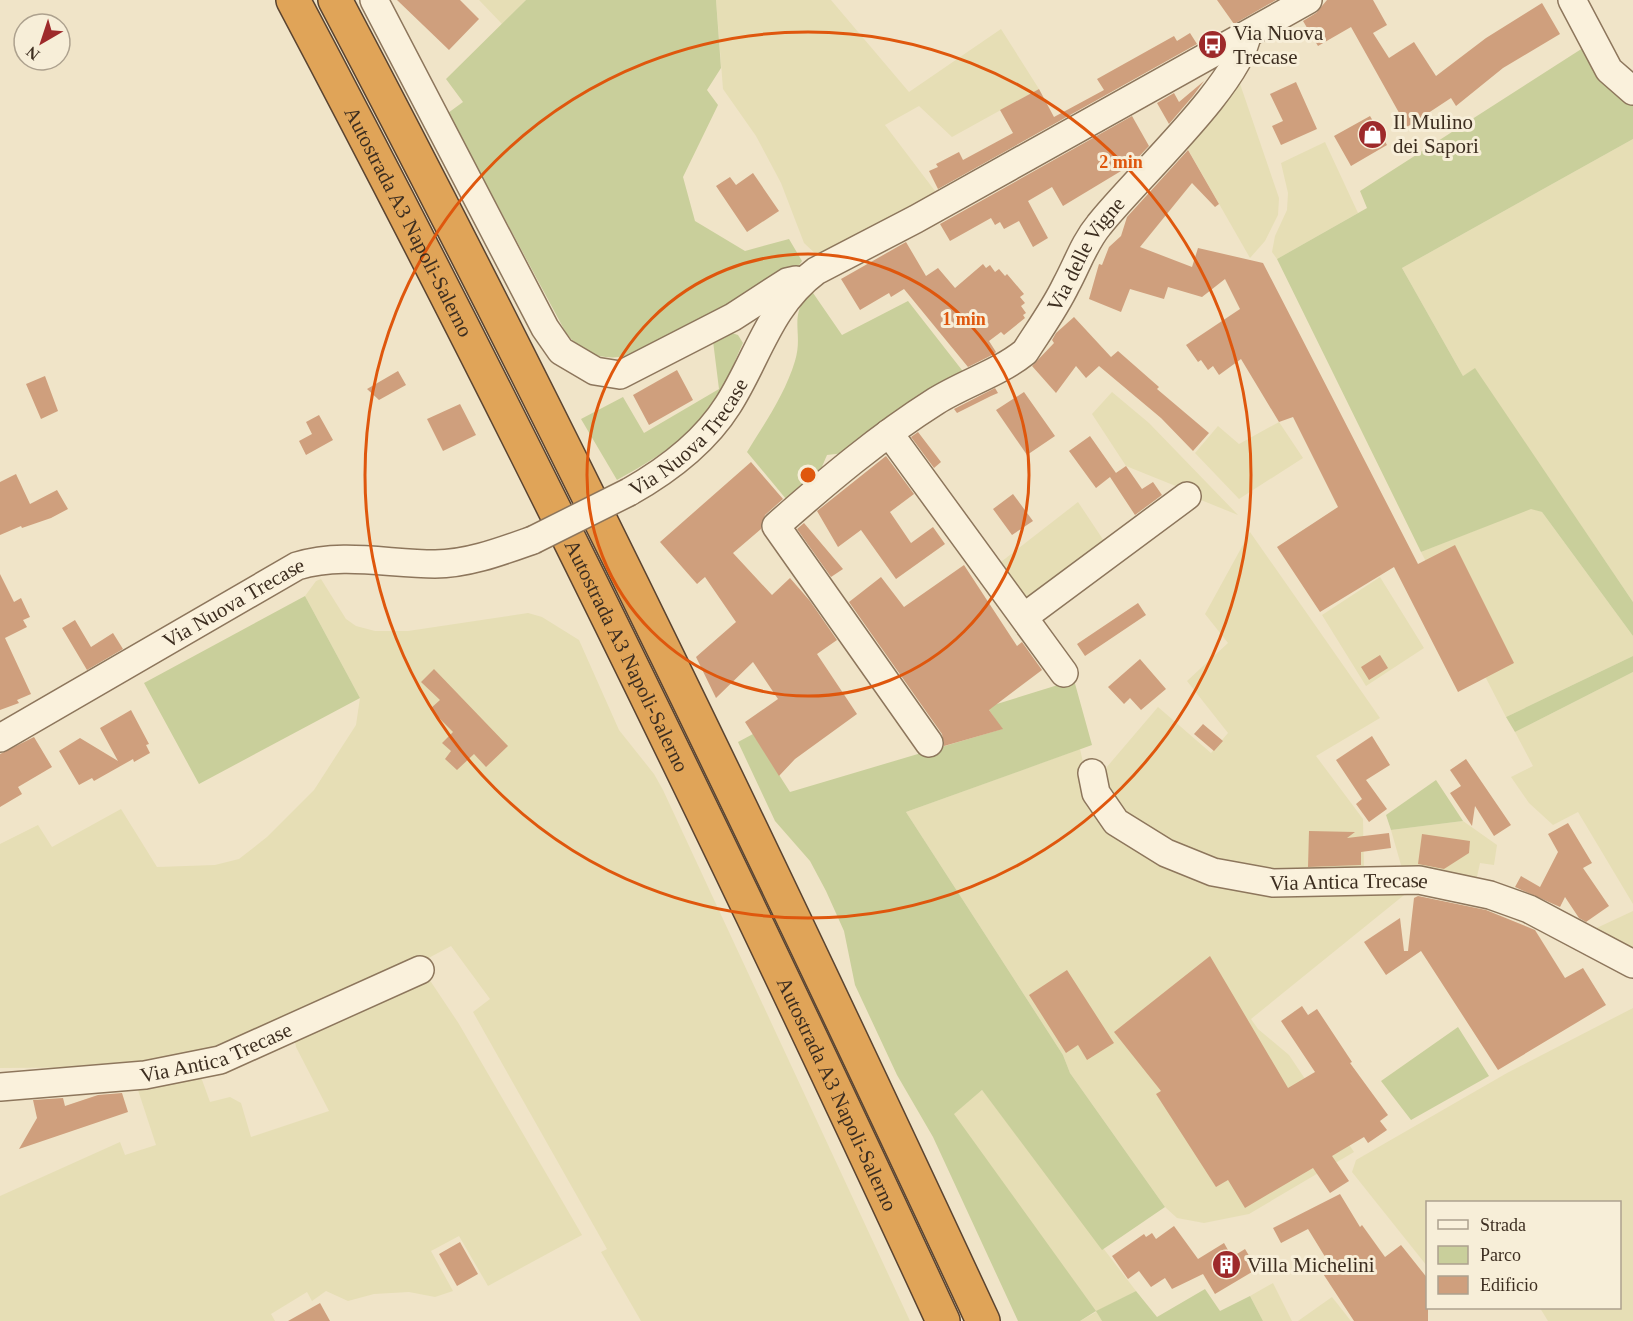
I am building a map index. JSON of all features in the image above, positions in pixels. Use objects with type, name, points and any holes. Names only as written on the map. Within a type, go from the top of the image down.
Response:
[{"type":"highway","name":"Autostrada A3 Napoli-Salerno","points":[[293,0],[499,396],[652,706],[943,1321]]},
{"type":"highway","name":"Autostrada A3 Napoli-Salerno","points":[[335,0],[523,362],[797,921],[983,1321]]},
{"type":"street","points":[[374,0],[545,328],[561,351],[596,371],[620,375],[754,320]]},
{"type":"street","points":[[1572,0],[1609,70],[1633,91]]},
{"type":"street","name":"Via Nuova Trecase","points":[[0,738],[297,566],[321,559],[352,558],[437,564],[487,556],[533,540],[629,492],[660,474],[707,433],[729,405],[754,320],[806,278],[1247,35],[1298,2]]},
{"type":"street","name":"Via delle Vigne","points":[[929,743],[776,526],[839,471],[889,433],[959,387],[1016,360],[1025,352],[1065,287],[1084,247],[1098,226],[1190,122],[1234,67],[1244,50],[1247,35]]},
{"type":"street","points":[[889,433],[1064,673]]},
{"type":"street","points":[[1024,617],[1187,496]]},
{"type":"street","name":"Via Antica Trecase","points":[[1092,773],[1096,793],[1116,822],[1166,853],[1213,872],[1273,883],[1419,880],[1490,895],[1538,914],[1633,964]]},
{"type":"street","name":"Via Antica Trecase","points":[[0,1087],[145,1075],[220,1059],[420,970]]},
{"type":"shaded area","points":[[479,0],[526,0],[502,24]]},
{"type":"shaded area","points":[[716,0],[831,0],[909,92],[1001,29],[1039,89],[952,137],[919,106],[885,125],[938,195],[819,257],[804,243],[781,183],[756,136],[723,89]]},
{"type":"shaded area","points":[[1237,75],[1279,198],[1278,215],[1265,241],[1250,258],[1182,139]]},
{"type":"shaded area","points":[[1633,139],[1633,602],[1475,369],[1463,376],[1402,268]]},
{"type":"shaded area","points":[[1325,142],[1358,213],[1277,259],[1272,252],[1275,236],[1287,210],[1288,193],[1281,163]]},
{"type":"shaded area","points":[[1112,392],[1149,423],[1238,515],[1196,498],[1188,491],[1126,466],[1092,414]]},
{"type":"shaded area","points":[[1279,422],[1303,458],[1239,499],[1195,453],[1218,426],[1239,444]]},
{"type":"shaded area","points":[[1078,502],[1108,547],[1027,608],[997,565]]},
{"type":"shaded area","points":[[1531,508],[1542,512],[1633,636],[1633,656],[1506,717],[1421,552]]},
{"type":"shaded area","points":[[1250,532],[1380,718],[1316,756],[1363,819],[1364,872],[1294,876],[1210,862],[1118,813],[1100,775],[1158,707],[1211,753],[1228,733],[1187,681],[1228,643],[1205,614]]},
{"type":"shaded area","points":[[1380,577],[1424,648],[1366,686],[1322,615]]},
{"type":"shaded area","points":[[321,579],[346,619],[356,626],[375,631],[408,631],[528,613],[542,617],[579,640],[619,730],[654,774],[663,790],[910,1321],[641,1321],[601,1252],[607,1249],[473,1012],[490,999],[451,946],[423,961],[202,1053],[130,1067],[0,1068],[0,844],[38,825],[52,847],[121,809],[157,867],[215,865],[239,859],[267,837],[314,790],[356,725],[360,698],[305,596],[316,581]]},
{"type":"shaded area","points":[[1633,672],[1633,904],[1578,812],[1553,825],[1529,803],[1511,777],[1533,766],[1515,732]]},
{"type":"shaded area","points":[[1080,749],[1088,784],[1157,855],[1414,887],[1251,1019],[1258,1029],[1289,1055],[1354,1152],[1249,1214],[1204,1223],[1177,1218],[1165,1207],[1070,1073],[1063,1055],[906,812]]},
{"type":"shaded area","points":[[1463,821],[1497,845],[1494,865],[1480,863],[1475,886],[1403,872],[1391,830]]},
{"type":"shaded area","points":[[1633,911],[1633,956],[1588,932]]},
{"type":"shaded area","points":[[425,973],[459,1024],[582,1235],[488,1286],[459,1236],[431,1251],[453,1291],[435,1297],[409,1292],[374,1294],[348,1301],[326,1291],[312,1301],[307,1292],[271,1314],[275,1321],[0,1321],[0,1196],[120,1142],[125,1155],[156,1145],[137,1087],[201,1077],[210,1102],[230,1097],[241,1103],[251,1137],[329,1111],[296,1047],[294,1036]]},
{"type":"shaded area","points":[[1633,1008],[1633,1321],[1548,1321],[1541,1309],[1621,1309],[1621,1201],[1426,1201],[1426,1265],[1352,1172],[1356,1160],[1507,1073]]},
{"type":"shaded area","points":[[982,1090],[1136,1291],[1097,1311],[1102,1321],[1080,1321],[1096,1312],[953,1114]]},
{"type":"shaded area","points":[[1273,1283],[1292,1321],[1263,1321],[1250,1296]]},
{"type":"shaded area","points":[[1332,1297],[1351,1321],[1298,1321]]},
{"type":"green space","points":[[526,0],[716,0],[721,68],[707,90],[718,105],[683,177],[695,221],[745,251],[789,239],[802,261],[794,273],[627,356],[609,357],[593,354],[572,340],[566,333],[448,113],[463,102],[446,79]]},
{"type":"green space","points":[[1586,46],[1633,102],[1633,139],[1402,268],[1463,376],[1475,368],[1633,602],[1633,636],[1542,512],[1531,509],[1421,552],[1277,259],[1367,208],[1360,191]]},
{"type":"green space","points":[[811,290],[842,335],[908,301],[965,374],[853,452],[827,455],[815,483],[791,505],[747,452],[774,408],[791,373],[797,351],[800,308]]},
{"type":"green space","points":[[732,333],[738,335],[743,343],[725,384],[712,406],[680,439],[656,457],[617,480],[581,419],[623,397],[644,433],[719,389],[713,341]]},
{"type":"green space","points":[[305,596],[360,698],[199,784],[144,683]]},
{"type":"green space","points":[[1633,656],[1633,672],[1515,732],[1506,717]]},
{"type":"green space","points":[[1074,680],[1092,745],[906,812],[1063,1055],[1070,1073],[1165,1207],[1102,1250],[982,1090],[954,1114],[1096,1311],[1080,1321],[1018,1321],[933,1137],[897,1075],[855,985],[844,931],[826,891],[810,861],[775,821],[738,742],[753,734],[790,792],[1002,729],[987,707]]},
{"type":"green space","points":[[1436,780],[1463,821],[1391,830],[1386,815]]},
{"type":"green space","points":[[1458,1027],[1489,1076],[1411,1120],[1381,1081]]},
{"type":"green space","points":[[1205,1289],[1220,1311],[1250,1296],[1263,1321],[1102,1321],[1096,1311],[1136,1291],[1157,1317]]},
{"type":"building","points":[[397,0],[460,0],[479,19],[449,50]]},
{"type":"building","points":[[1217,0],[1276,0],[1234,24]]},
{"type":"building","points":[[1327,0],[1373,0],[1387,25],[1373,33],[1389,58],[1414,42],[1436,76],[1486,38],[1542,3],[1560,34],[1503,68],[1456,106],[1451,98],[1407,127],[1351,27],[1318,46],[1303,21],[1316,13]]},
{"type":"building","points":[[1190,33],[1197,44],[938,189],[929,171],[938,167],[936,164],[959,152],[963,160],[1013,133],[1000,110],[1039,89],[1054,117],[1104,90],[1097,79],[1174,36],[1177,41]]},
{"type":"building","points":[[1204,81],[1169,124],[1157,103],[1174,93],[1179,102]]},
{"type":"building","points":[[1296,82],[1317,129],[1281,145],[1272,126],[1283,121],[1270,94]]},
{"type":"building","points":[[1132,116],[1149,146],[1131,165],[1063,206],[1052,187],[1028,201],[1048,238],[1033,247],[1019,221],[1004,229],[1000,222],[995,225],[991,218],[950,241],[940,224]]},
{"type":"building","name":"Il Mulino dei Sapori","points":[[1370,116],[1387,145],[1351,166],[1334,136]]},
{"type":"building","points":[[1188,150],[1219,204],[1215,207],[1192,183],[1140,247],[1192,267],[1198,248],[1263,263],[1418,564],[1455,545],[1514,663],[1458,692],[1394,567],[1320,612],[1277,547],[1338,507],[1293,417],[1279,422],[1241,359],[1219,375],[1213,366],[1208,370],[1201,360],[1198,362],[1186,345],[1240,309],[1225,279],[1202,297],[1168,287],[1164,299],[1130,289],[1121,312],[1089,299],[1099,264],[1102,265],[1109,247],[1121,236],[1127,217]]},
{"type":"building","points":[[753,173],[779,211],[747,232],[716,186],[730,177],[736,185]]},
{"type":"building","points":[[906,242],[926,276],[938,268],[955,288],[983,264],[986,268],[990,265],[995,272],[999,269],[1005,276],[1007,274],[1024,294],[1020,297],[1025,303],[1021,306],[1026,313],[1023,315],[1025,318],[1004,335],[1001,332],[989,341],[996,352],[994,354],[968,367],[904,289],[891,297],[889,293],[860,310],[841,279]]},
{"type":"building","points":[[1074,317],[1111,357],[1118,351],[1159,387],[1157,389],[1209,433],[1193,451],[1161,418],[1099,366],[1086,378],[1076,366],[1056,393],[1032,366],[1054,343],[1052,340],[1056,333]]},
{"type":"building","points":[[677,370],[693,400],[649,425],[633,395]]},
{"type":"building","points":[[398,371],[406,385],[379,400],[367,389]]},
{"type":"building","points":[[45,376],[58,411],[41,419],[26,384]]},
{"type":"building","points":[[995,388],[998,393],[957,413],[954,409]]},
{"type":"building","points":[[1024,392],[1055,436],[1027,455],[996,410]]},
{"type":"building","points":[[460,404],[476,435],[443,451],[427,419]]},
{"type":"building","points":[[319,415],[333,440],[306,455],[299,441],[312,434],[306,422]]},
{"type":"building","points":[[918,432],[941,462],[934,468],[911,437]]},
{"type":"building","points":[[1090,436],[1116,473],[1126,466],[1142,489],[1153,482],[1162,495],[1135,515],[1110,477],[1096,488],[1069,451]]},
{"type":"building","points":[[886,456],[914,494],[890,512],[911,543],[933,527],[945,544],[896,579],[861,530],[838,547],[817,511]]},
{"type":"building","points":[[751,462],[783,499],[765,515],[761,529],[733,553],[772,595],[790,578],[810,601],[837,640],[817,654],[857,714],[795,759],[779,776],[745,722],[778,699],[753,662],[716,698],[696,657],[736,622],[705,577],[697,584],[660,542]]},
{"type":"building","points":[[16,474],[30,504],[57,490],[68,509],[51,518],[22,528],[21,526],[0,535],[0,482]]},
{"type":"building","points":[[1013,494],[1033,521],[1012,535],[993,509]]},
{"type":"building","points":[[804,523],[843,569],[831,577],[797,529]]},
{"type":"building","points":[[964,565],[1017,646],[1022,642],[1042,670],[989,710],[1003,729],[944,746],[942,734],[849,602],[881,577],[904,607]]},
{"type":"building","points":[[0,574],[14,602],[21,598],[30,617],[23,620],[27,627],[5,638],[31,694],[17,700],[19,703],[0,710]]},
{"type":"building","points":[[1138,603],[1146,615],[1085,656],[1077,644]]},
{"type":"building","points":[[75,620],[91,647],[113,633],[123,649],[87,670],[62,628]]},
{"type":"building","points":[[1380,655],[1388,668],[1369,680],[1361,667]]},
{"type":"building","points":[[1140,659],[1166,689],[1141,710],[1130,698],[1124,704],[1108,687]]},
{"type":"building","points":[[434,669],[508,746],[486,767],[474,754],[457,770],[445,759],[451,751],[442,743],[453,732],[430,709],[440,700],[421,682]]},
{"type":"building","points":[[131,710],[149,744],[146,745],[150,753],[134,762],[133,759],[94,781],[92,778],[79,785],[59,751],[80,738],[118,761],[100,728]]},
{"type":"building","points":[[1203,724],[1223,741],[1214,751],[1194,734]]},
{"type":"building","points":[[1372,736],[1390,765],[1366,780],[1387,809],[1369,822],[1356,804],[1362,799],[1336,760]]},
{"type":"building","points":[[34,737],[52,767],[18,787],[22,794],[0,807],[0,754]]},
{"type":"building","points":[[1466,759],[1511,825],[1494,836],[1475,806],[1472,826],[1450,793],[1461,786],[1450,770]]},
{"type":"building","points":[[1568,823],[1592,863],[1583,868],[1609,906],[1586,922],[1579,918],[1565,897],[1560,907],[1515,887],[1521,876],[1540,887],[1558,852],[1548,834]]},
{"type":"building","points":[[1309,831],[1355,832],[1347,838],[1389,833],[1391,848],[1361,852],[1361,865],[1308,867]]},
{"type":"building","points":[[1422,834],[1470,841],[1469,853],[1444,869],[1418,864]]},
{"type":"building","points":[[1418,896],[1486,910],[1535,930],[1565,978],[1583,968],[1606,1005],[1498,1070],[1421,951],[1386,975],[1364,942],[1400,918],[1404,951],[1408,951],[1414,898]]},
{"type":"building","points":[[1210,956],[1288,1088],[1315,1072],[1281,1021],[1302,1006],[1308,1015],[1317,1009],[1352,1062],[1350,1063],[1388,1115],[1380,1121],[1387,1130],[1368,1143],[1364,1137],[1332,1156],[1349,1181],[1330,1193],[1313,1168],[1245,1208],[1228,1180],[1216,1187],[1156,1094],[1161,1091],[1114,1032]]},
{"type":"building","points":[[1067,970],[1114,1043],[1087,1060],[1078,1045],[1066,1053],[1029,995]]},
{"type":"building","points":[[122,1093],[128,1112],[19,1149],[37,1118],[33,1100],[63,1098],[65,1106],[98,1095]]},
{"type":"building","points":[[1340,1194],[1360,1227],[1362,1225],[1385,1257],[1401,1245],[1426,1276],[1428,1321],[1354,1321],[1318,1266],[1327,1260],[1308,1229],[1281,1243],[1273,1228]]},
{"type":"building","points":[[1174,1226],[1198,1259],[1224,1243],[1232,1257],[1245,1249],[1257,1269],[1215,1294],[1203,1274],[1172,1289],[1165,1278],[1151,1287],[1139,1271],[1128,1279],[1112,1256],[1144,1234],[1146,1237],[1152,1233],[1156,1239]]},
{"type":"building","points":[[460,1242],[478,1274],[457,1286],[439,1254]]},
{"type":"building","points":[[320,1303],[330,1321],[288,1321]]},
{"type":"place","name":"Via Nuova Trecase","points":[[1212,45]]},
{"type":"place","name":"Il Mulino dei Sapori","points":[[1372,134]]},
{"type":"place","name":"Villa Michelini","points":[[1226,1265]]}]
